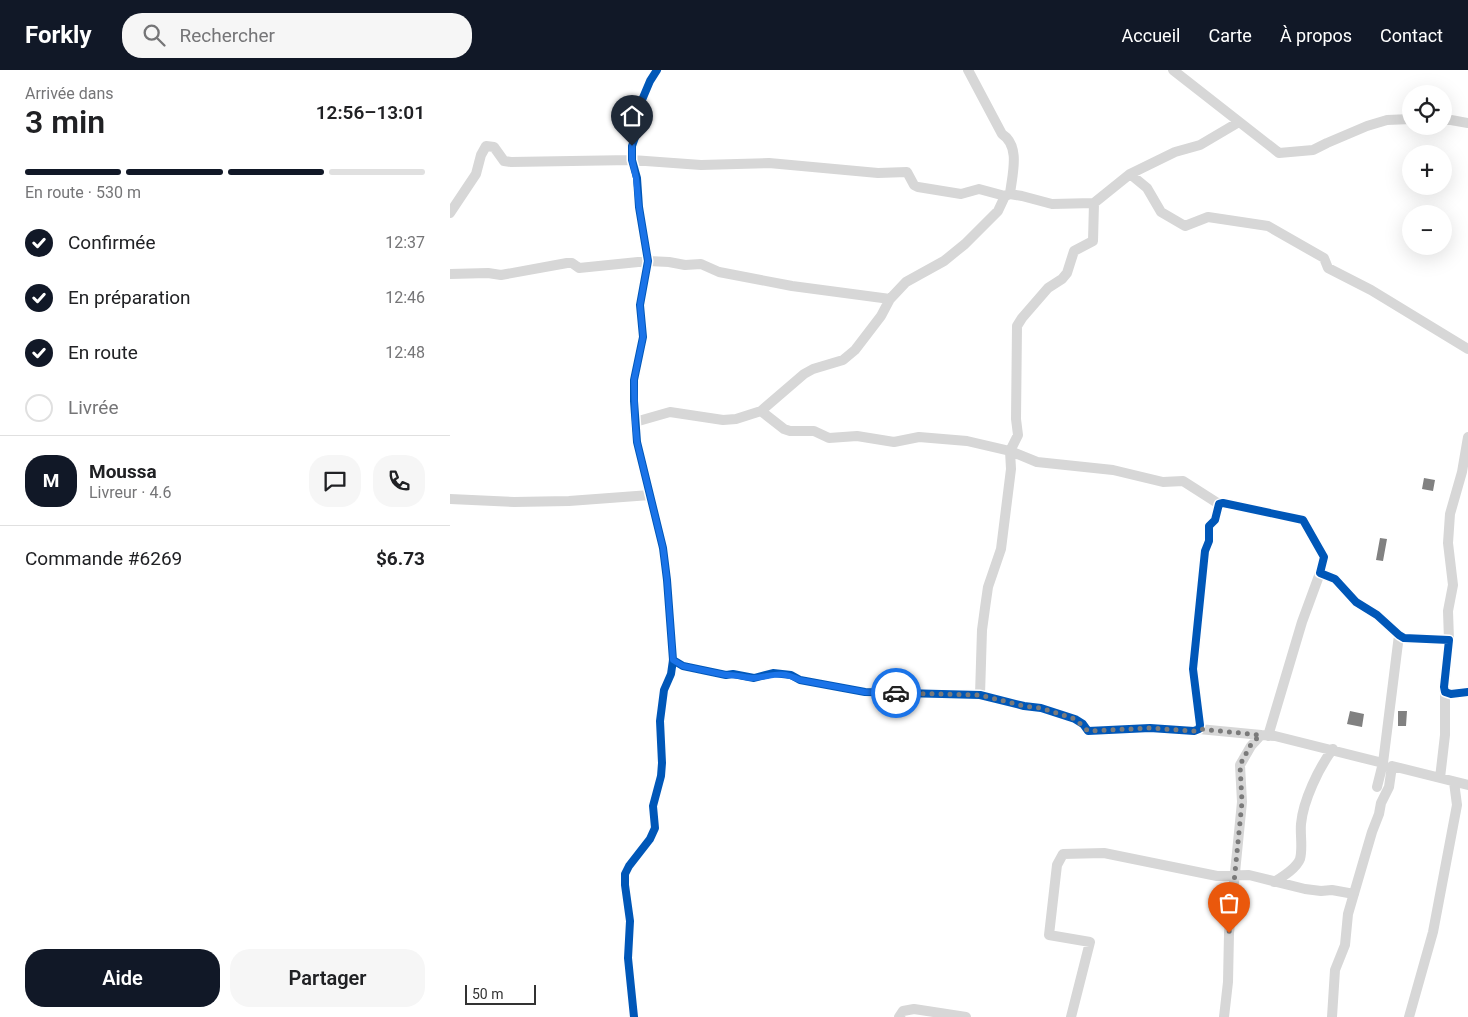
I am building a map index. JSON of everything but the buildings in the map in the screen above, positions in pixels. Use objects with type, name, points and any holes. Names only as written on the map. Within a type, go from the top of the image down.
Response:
[{"type":"street","points":[[634,1017],[628,958],[630,921],[625,874],[650,839],[654,828],[653,806],[661,776],[662,763],[660,721],[664,690],[671,674],[673,660],[667,580],[658,525],[637,442],[635,422],[634,380],[643,337],[640,305],[648,261],[632,160],[632,146],[638,129],[642,100],[657,70]]},
{"type":"street","points":[[635,422],[670,412],[722,420],[736,419],[761,411],[804,374],[813,369],[843,360],[855,350],[881,316],[890,299],[906,282],[944,261],[965,244],[998,211],[1008,195],[1014,151],[1009,138],[1002,134],[968,70]]},
{"type":"street","points":[[1173,70],[1279,153],[1314,150],[1367,126],[1388,120],[1402,119]]},
{"type":"street","points":[[1452,120],[1468,123]]},
{"type":"street","points":[[450,212],[476,174],[481,154],[486,146],[494,147],[504,161],[511,162],[632,160],[701,165],[769,163],[878,173],[907,172],[914,185],[918,187],[961,194],[979,189],[1052,204],[1094,203],[1130,174],[1175,152],[1200,145],[1240,122]]},
{"type":"street","points":[[1130,174],[1147,188],[1161,212],[1185,226],[1208,217],[1268,226],[1324,258],[1328,268],[1371,290],[1468,349]]},
{"type":"street","points":[[980,695],[984,615],[988,587],[1001,549],[1012,469],[1010,451],[1018,435],[1016,419],[1018,326],[1022,318],[1048,288],[1062,279],[1067,272],[1074,251],[1093,241],[1094,203]]},
{"type":"street","points":[[450,274],[488,273],[501,275],[567,263],[572,263],[579,268],[648,261],[670,262],[685,265],[701,264],[718,272],[792,286],[890,299]]},
{"type":"street","points":[[761,411],[784,429],[814,431],[829,438],[857,436],[894,442],[919,437],[934,438],[1010,451],[1037,462],[1113,470],[1162,482],[1182,481],[1219,504],[1223,503],[1303,520],[1324,557],[1264,735],[1250,746],[1240,765],[1242,802],[1229,933],[1228,982],[1224,1017]]},
{"type":"street","points":[[1440,778],[1445,734],[1444,687],[1449,640],[1448,611],[1453,585],[1448,543],[1450,514],[1462,472],[1468,437]]},
{"type":"street","points":[[450,499],[560,502],[650,494]]},
{"type":"street","points":[[1199,729],[1193,669],[1209,526],[1215,520],[1219,504]]},
{"type":"street","points":[[1320,573],[1335,579],[1356,602],[1377,614],[1404,638],[1449,640]]},
{"type":"street","points":[[1377,787],[1384,763],[1399,635]]},
{"type":"street","points":[[673,660],[683,666],[726,675],[733,674],[754,678],[773,673],[865,692],[980,695],[1024,706],[1041,708],[1075,719],[1088,731],[1150,728],[1194,731],[1199,729],[1264,735],[1333,749],[1384,763]]},
{"type":"street","points":[[1445,692],[1450,694],[1468,692]]},
{"type":"street","points":[[1274,882],[1296,865],[1300,859],[1301,822],[1305,808],[1320,769],[1333,749]]},
{"type":"street","points":[[1332,1017],[1335,970],[1344,945],[1348,914],[1381,803],[1389,787],[1392,766],[1468,785]]},
{"type":"street","points":[[1409,1017],[1433,932],[1457,806],[1454,782]]},
{"type":"street","points":[[1071,1017],[1090,942],[1049,935],[1056,865],[1063,854],[1104,853],[1217,876],[1248,875],[1321,891],[1332,890],[1354,894]]},
{"type":"street","points":[[899,1017],[902,1011],[914,1009],[966,1017]]},
{"type":"cycle path","points":[[634,1017],[628,958],[630,921],[625,874],[650,839],[655,828],[653,806],[661,776],[662,763],[660,721],[664,690],[671,674],[673,660],[663,548],[637,442],[634,401],[634,380],[643,337],[640,305],[648,261],[639,207],[637,178],[632,160],[632,146],[638,129],[642,100],[657,70]]},
{"type":"cycle path","points":[[673,660],[683,666],[726,675],[733,674],[754,678],[773,673],[791,675],[800,680],[865,692],[980,695],[1024,706],[1041,708],[1075,719],[1083,724],[1088,731],[1150,728],[1194,731],[1199,729],[1200,725],[1193,669],[1205,551],[1209,541],[1209,526],[1215,520],[1219,504],[1223,503],[1303,520],[1324,557],[1320,573],[1335,579],[1356,602],[1377,615],[1404,638],[1449,640],[1445,692],[1451,694],[1468,692]]},
{"type":"way so far","points":[[896,693],[980,695],[1024,706],[1041,708],[1075,719],[1083,724],[1088,731],[1150,728],[1194,731],[1199,729],[1260,735],[1250,746],[1240,765],[1242,802],[1229,933]]},
{"type":"route","points":[[632,146],[632,160],[648,261],[640,305],[643,337],[634,380],[635,422],[637,442],[663,548],[673,660],[683,666],[712,670],[726,675],[733,674],[754,678],[773,673],[865,692],[896,693]]}]
